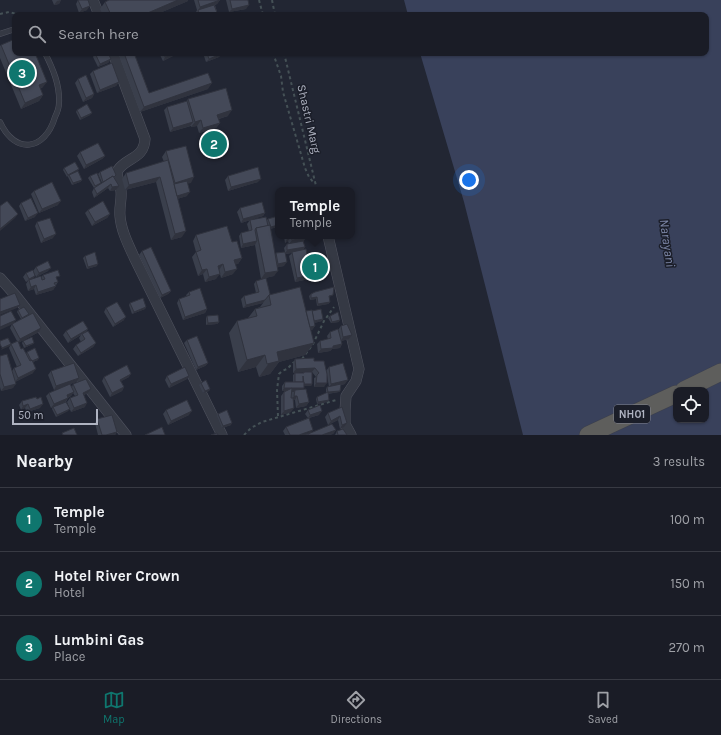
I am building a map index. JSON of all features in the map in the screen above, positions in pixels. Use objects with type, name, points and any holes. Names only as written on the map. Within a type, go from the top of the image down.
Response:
[{"type":"highway","points":[[690,387],[721,372]]},
{"type":"highway","name":"NH01","points":[[588,435],[673,395]]},
{"type":"street","points":[[93,0],[98,12]]},
{"type":"street","points":[[114,56],[145,139],[145,147],[142,151],[119,169],[117,173],[121,193],[120,216],[123,229],[134,257],[222,435]]},
{"type":"street","points":[[329,239],[359,369],[356,381],[346,396],[344,411],[346,424],[351,435]]},
{"type":"street","points":[[0,278],[16,296],[126,435]]},
{"type":"lane","points":[[0,34],[12,30]]},
{"type":"lane","points":[[0,122],[13,140],[23,145],[35,144],[44,137],[54,123],[59,104],[58,87],[46,56]]},
{"type":"path","points":[[260,0],[262,12]]},
{"type":"path","points":[[272,0],[274,12]]},
{"type":"path","points":[[0,14],[12,13]]},
{"type":"path","points":[[274,56],[305,168],[309,177],[315,184]]},
{"type":"path","name":"Shastri Marg","points":[[285,56],[316,187]]},
{"type":"path","points":[[278,416],[277,390],[279,374],[288,369],[292,363],[303,359],[313,344],[324,321],[337,303],[344,302]]},
{"type":"path","points":[[244,435],[251,428],[262,422],[278,416],[284,416],[318,406],[346,396]]},
{"type":"water","name":"Narayani","points":[[404,0],[721,0],[721,435],[523,435],[464,202],[421,56],[709,56],[709,12],[407,12]]},
{"type":"building","points":[[78,0],[88,0],[90,6],[82,9]]},
{"type":"building","points":[[109,0],[178,0],[150,12],[110,12],[105,2]]},
{"type":"building","points":[[198,0],[220,0],[200,7]]},
{"type":"building","points":[[230,0],[248,0],[249,5],[232,9]]},
{"type":"building","points":[[214,5],[217,12],[198,12],[198,10]]},
{"type":"building","points":[[12,40],[12,56],[36,56],[47,82],[39,85],[43,95],[25,103],[1,45]]},
{"type":"building","points":[[96,56],[110,56],[111,59],[100,64]]},
{"type":"building","points":[[125,56],[135,56],[149,93],[208,73],[212,83],[144,107]]},
{"type":"building","points":[[208,56],[216,56],[209,59]]},
{"type":"building","points":[[112,63],[119,82],[100,90],[93,71]]},
{"type":"building","points":[[86,75],[94,94],[86,98],[78,79]]},
{"type":"building","points":[[226,88],[232,110],[217,115],[220,123],[203,128],[201,120],[195,122],[188,99]]},
{"type":"building","points":[[187,101],[193,122],[173,128],[167,107]]},
{"type":"building","points":[[87,104],[92,113],[81,118],[77,110]]},
{"type":"building","points":[[98,143],[105,156],[86,165],[80,152]]},
{"type":"building","points":[[186,146],[194,177],[175,183],[166,151]]},
{"type":"building","points":[[168,160],[186,231],[175,234],[160,177],[129,185],[126,173]]},
{"type":"building","points":[[75,162],[79,169],[68,175],[64,168]]},
{"type":"building","points":[[112,166],[116,175],[103,182],[100,172]]},
{"type":"building","points":[[258,167],[261,179],[231,187],[228,176]]},
{"type":"building","points":[[78,171],[82,180],[73,183],[69,175]]},
{"type":"building","points":[[97,173],[101,183],[95,186],[90,176]]},
{"type":"building","points":[[113,176],[119,186],[112,187],[111,184],[97,194],[94,188]]},
{"type":"building","points":[[187,181],[190,192],[177,196],[174,184]]},
{"type":"building","points":[[52,182],[61,201],[42,209],[34,191]]},
{"type":"building","points":[[31,198],[38,213],[28,218],[21,203]]},
{"type":"building","points":[[7,201],[18,214],[0,229],[0,206]]},
{"type":"building","points":[[103,201],[110,214],[95,222],[88,210]]},
{"type":"building","points":[[262,202],[265,213],[243,219],[240,208]]},
{"type":"building","points":[[266,217],[268,226],[256,228],[255,230],[257,241],[243,244],[241,233],[252,230],[250,220]]},
{"type":"building","points":[[275,217],[275,226],[271,227],[268,219]]},
{"type":"building","points":[[50,218],[56,234],[44,239],[37,222]]},
{"type":"building","points":[[270,225],[278,271],[265,273],[256,228]]},
{"type":"building","points":[[227,226],[232,242],[237,241],[242,258],[234,260],[237,269],[225,272],[223,264],[218,266],[220,274],[209,277],[207,269],[202,270],[196,252],[201,250],[196,235]]},
{"type":"building","points":[[303,241],[305,247],[287,250],[287,244]]},
{"type":"building","points":[[151,247],[171,291],[162,295],[142,251]]},
{"type":"building","points":[[306,249],[311,275],[297,278],[292,252]]},
{"type":"building","points":[[95,252],[98,264],[88,267],[85,256]]},
{"type":"building","points":[[285,252],[287,262],[278,264],[276,253]]},
{"type":"building","points":[[320,260],[321,268],[313,269],[312,262]]},
{"type":"building","points":[[48,261],[51,268],[39,273],[36,267]]},
{"type":"building","points":[[33,270],[35,276],[29,279],[26,273]]},
{"type":"building","points":[[58,270],[60,276],[56,277],[58,282],[54,283],[56,286],[38,292],[36,285],[31,287],[29,280],[41,276],[42,280],[45,279],[43,275]]},
{"type":"building","points":[[266,278],[270,294],[265,300],[246,305],[244,296],[259,292],[256,281]]},
{"type":"building","points":[[300,287],[314,343],[277,352],[279,361],[267,364],[265,355],[247,360],[237,321],[257,316],[255,309],[271,305],[269,295]]},
{"type":"building","points":[[334,287],[333,295],[329,296],[330,302],[318,304],[317,297],[311,298],[311,294],[315,292]]},
{"type":"building","points":[[200,288],[207,309],[185,317],[179,299],[190,295],[189,292]]},
{"type":"building","points":[[15,293],[20,305],[0,312],[0,299]]},
{"type":"building","points":[[143,298],[146,307],[134,312],[130,303]]},
{"type":"building","points":[[117,302],[126,317],[115,324],[106,308]]},
{"type":"building","points":[[24,307],[29,314],[22,318],[18,310]]},
{"type":"building","points":[[321,309],[323,319],[314,321],[312,311]]},
{"type":"building","points":[[312,310],[315,326],[310,327],[306,311]]},
{"type":"building","points":[[11,311],[16,320],[0,327],[0,316]]},
{"type":"building","points":[[338,312],[340,320],[332,322],[330,316]]},
{"type":"building","points":[[33,313],[41,328],[20,339],[12,324]]},
{"type":"building","points":[[218,315],[219,322],[208,323],[207,316]]},
{"type":"building","points":[[83,321],[88,329],[71,339],[66,331]]},
{"type":"building","points":[[347,324],[352,335],[343,337],[341,326]]},
{"type":"building","points":[[338,329],[342,344],[333,346],[333,348],[321,349],[320,341],[331,338],[330,332]]},
{"type":"building","points":[[88,331],[96,343],[81,353],[76,345],[85,339],[82,334]]},
{"type":"building","points":[[197,336],[208,363],[198,367],[187,340]]},
{"type":"building","points":[[32,337],[34,343],[26,346],[23,341]]},
{"type":"building","points":[[8,338],[11,344],[2,348],[0,341]]},
{"type":"building","points":[[18,341],[21,349],[23,348],[30,361],[32,360],[36,369],[18,378],[14,368],[21,365],[11,344]]},
{"type":"building","points":[[35,348],[39,358],[32,361],[27,352]]},
{"type":"building","points":[[7,354],[16,384],[4,387],[0,374],[0,356]]},
{"type":"building","points":[[314,358],[314,361],[324,361],[327,374],[327,383],[316,383],[317,375],[319,373],[315,368],[296,369],[295,359]]},
{"type":"building","points":[[74,363],[79,378],[56,386],[51,371]]},
{"type":"building","points":[[343,363],[348,380],[331,384],[329,367]]},
{"type":"building","points":[[127,365],[131,374],[120,380],[124,387],[112,393],[104,377]]},
{"type":"building","points":[[185,367],[189,376],[171,384],[167,376]]},
{"type":"building","points":[[312,372],[312,384],[304,384],[303,376],[303,382],[295,382],[295,373]]},
{"type":"building","points":[[86,379],[91,389],[83,393],[87,403],[74,408],[70,398],[78,395],[73,384]]},
{"type":"building","points":[[206,380],[210,389],[205,391],[201,383]]},
{"type":"building","points":[[285,382],[304,382],[304,388],[284,388]]},
{"type":"building","points":[[70,384],[74,392],[67,395],[68,398],[54,404],[49,393]]},
{"type":"building","points":[[341,384],[340,391],[328,392],[327,387]]},
{"type":"building","points":[[292,388],[291,398],[293,398],[294,408],[284,411],[284,392]]},
{"type":"building","points":[[306,389],[309,402],[299,404],[297,396],[294,396],[295,390]]},
{"type":"building","points":[[328,392],[329,400],[318,402],[317,397]]},
{"type":"building","points":[[36,397],[37,399],[41,397],[43,404],[30,409],[28,404],[23,406],[22,401]]},
{"type":"building","points":[[187,400],[192,411],[171,421],[166,410]]},
{"type":"building","points":[[66,402],[70,409],[57,415],[53,407]]},
{"type":"building","points":[[320,405],[322,411],[310,415],[308,410]]},
{"type":"building","points":[[342,407],[347,423],[342,425],[340,416],[331,421],[328,413]]},
{"type":"building","points":[[227,410],[232,423],[223,426],[218,414]]},
{"type":"building","points":[[112,415],[117,432],[102,435],[97,419]]},
{"type":"building","points":[[309,418],[313,430],[299,435],[290,435],[286,427]]},
{"type":"building","points":[[332,424],[336,430],[322,435],[308,435],[308,434]]},
{"type":"building","points":[[162,427],[165,435],[145,435]]},
{"type":"building","points":[[74,428],[77,435],[63,435],[62,433]]},
{"type":"building","points":[[343,429],[347,435],[338,435],[337,431]]},
{"type":"place","name":"Lumbini Gas","points":[[22,73]]},
{"type":"place","name":"Hotel River Crown","points":[[214,144]]},
{"type":"place","name":"Temple","points":[[315,267]]}]
